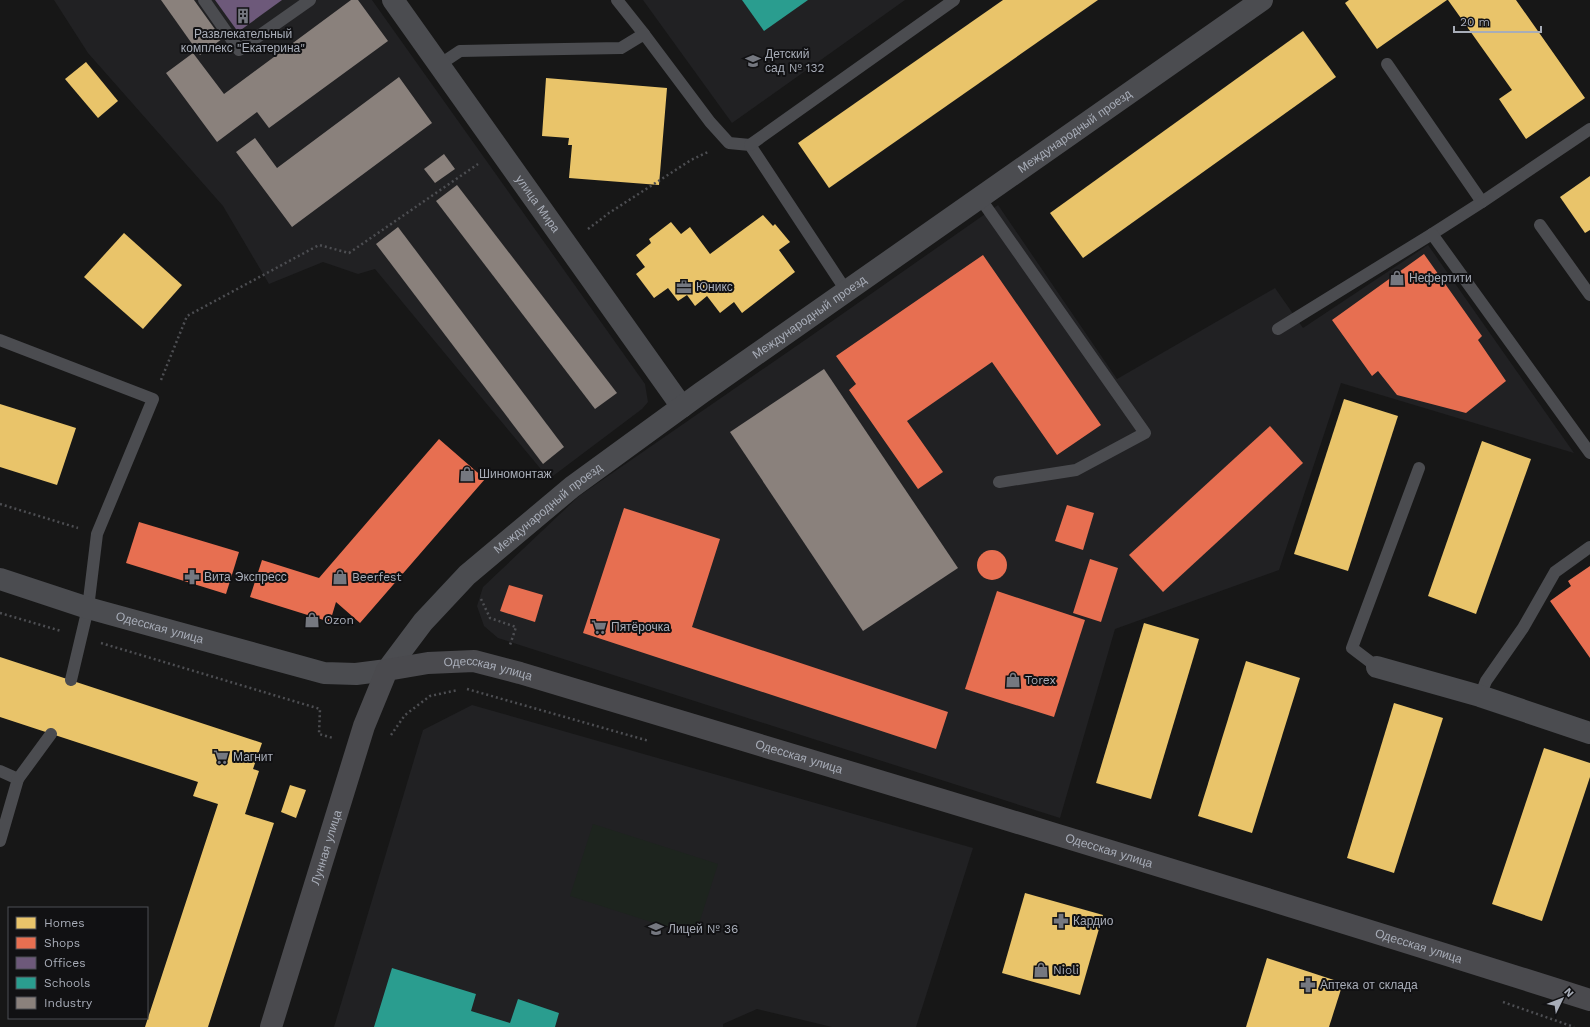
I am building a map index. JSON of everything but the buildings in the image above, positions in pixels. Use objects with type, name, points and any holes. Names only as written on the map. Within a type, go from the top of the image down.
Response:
[{"type":"street","name":"улица Мира","points":[[393,0],[682,407]]},
{"type":"street","name":"Международный проезд","points":[[387,670],[423,622],[467,575],[572,487],[682,407],[1262,0]]},
{"type":"street","name":"Одесская улица","points":[[0,579],[88,608],[324,673],[356,674],[428,663],[474,661],[502,668],[1017,823],[1590,1000]]},
{"type":"street","points":[[1377,667],[1480,696],[1590,732]]},
{"type":"street","name":"Лунная улица","points":[[271,1027],[364,726],[387,670]]},
{"type":"lane","points":[[204,0],[240,50],[310,0]]},
{"type":"lane","points":[[616,0],[644,34],[710,122],[729,143],[750,145],[954,0]]},
{"type":"lane","points":[[439,65],[460,51],[620,48],[644,34]]},
{"type":"lane","points":[[1387,64],[1482,202]]},
{"type":"lane","points":[[1278,329],[1482,202],[1590,129]]},
{"type":"lane","points":[[750,145],[847,292]]},
{"type":"lane","points":[[980,198],[1145,433],[1076,470],[999,482]]},
{"type":"lane","points":[[1540,225],[1590,295]]},
{"type":"lane","points":[[1432,234],[1590,453]]},
{"type":"lane","points":[[0,340],[153,400],[97,534],[88,608],[71,680]]},
{"type":"lane","points":[[1377,667],[1352,648],[1419,468]]},
{"type":"lane","points":[[1480,696],[1486,681],[1523,628],[1555,572],[1590,547]]},
{"type":"lane","points":[[0,841],[18,779],[51,734]]},
{"type":"lane","points":[[0,771],[18,779]]},
{"type":"path","points":[[588,229],[609,213],[691,160],[729,143]]},
{"type":"path","points":[[153,400],[187,316],[319,245],[349,253],[499,150]]},
{"type":"path","points":[[0,504],[97,534]]},
{"type":"path","points":[[480,597],[490,618],[516,627],[493,696]]},
{"type":"path","points":[[0,613],[320,709],[319,734],[358,745]]},
{"type":"path","points":[[388,738],[405,715],[430,696],[465,688],[653,742]]},
{"type":"path","points":[[1499,1001],[1574,1027]]},
{"type":"shaded area","points":[[54,0],[372,0],[645,384],[648,402],[642,409],[549,479],[375,269],[358,274],[323,262],[269,284],[223,206],[88,53]]},
{"type":"shaded area","name":"Детский сад № 132","points":[[643,0],[905,0],[732,123]]},
{"type":"shaded area","points":[[998,205],[1117,379],[1275,288],[1303,328],[1428,245],[1574,453],[1341,383],[1279,570],[1115,629],[1060,818],[498,638],[484,626],[477,606],[483,587],[579,496]]},
{"type":"shaded area","name":"Лицей № 36","points":[[472,705],[973,848],[916,1027],[832,1027],[757,1009],[723,1024],[723,1027],[334,1027],[423,730]]},
{"type":"shaded area","points":[[593,824],[718,864],[695,936],[570,896]]},
{"type":"place","name":"Развлекательный комплекс \"Екатерина\"","points":[[243,16]]},
{"type":"place","name":"Детский сад № 132","points":[[753,61]]},
{"type":"place","name":"Нефертити","points":[[1397,278]]},
{"type":"place","name":"Юникс","points":[[684,287]]},
{"type":"place","name":"Шиномонтаж","points":[[467,474]]},
{"type":"place","name":"Вита Экспресс","points":[[192,577]]},
{"type":"place","name":"Beerfest","points":[[340,577]]},
{"type":"place","name":"Ozon","points":[[312,620]]},
{"type":"place","name":"Пятёрочка","points":[[599,627]]},
{"type":"place","name":"Torex","points":[[1013,680]]},
{"type":"place","name":"Магнит","points":[[221,757]]},
{"type":"place","name":"Кардио","points":[[1061,921]]},
{"type":"place","name":"Лицей № 36","points":[[656,929]]},
{"type":"place","name":"Nioli","points":[[1041,970]]},
{"type":"place","name":"Аптека от склада","points":[[1308,985]]}]
